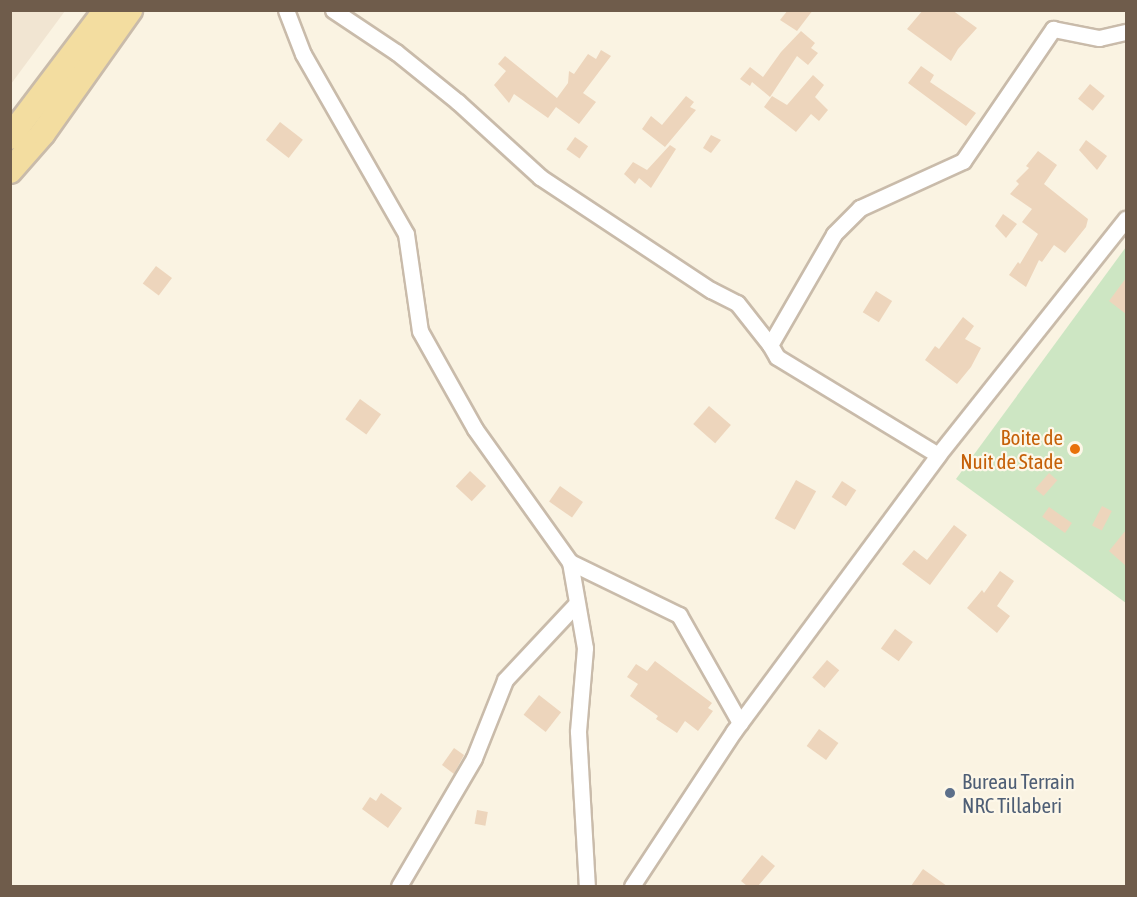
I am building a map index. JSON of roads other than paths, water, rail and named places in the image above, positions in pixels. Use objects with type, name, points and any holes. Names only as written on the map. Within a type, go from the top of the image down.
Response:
[{"type":"main road","points":[[10,137],[106,10]]},
{"type":"main road","points":[[10,171],[43,133],[130,10]]},
{"type":"street","points":[[286,10],[303,54],[406,234],[420,331],[476,429],[570,562],[585,648],[578,732],[587,886]]},
{"type":"street","points":[[333,10],[396,52],[458,102],[540,177],[711,290],[737,303],[777,357],[938,455]]},
{"type":"street","points":[[770,345],[834,234],[860,208],[963,161],[1053,29],[1099,38],[1126,32]]},
{"type":"street","points":[[632,886],[740,723],[938,455],[1126,219]]},
{"type":"street","points":[[570,562],[678,615],[740,723]]},
{"type":"street","points":[[399,886],[474,758],[505,680],[577,603]]},
{"type":"place","name":"Boite de Nuit de Stade","points":[[1075,449]]},
{"type":"place","name":"Bureau Terrain NRC Tillaberi","points":[[950,793]]}]
